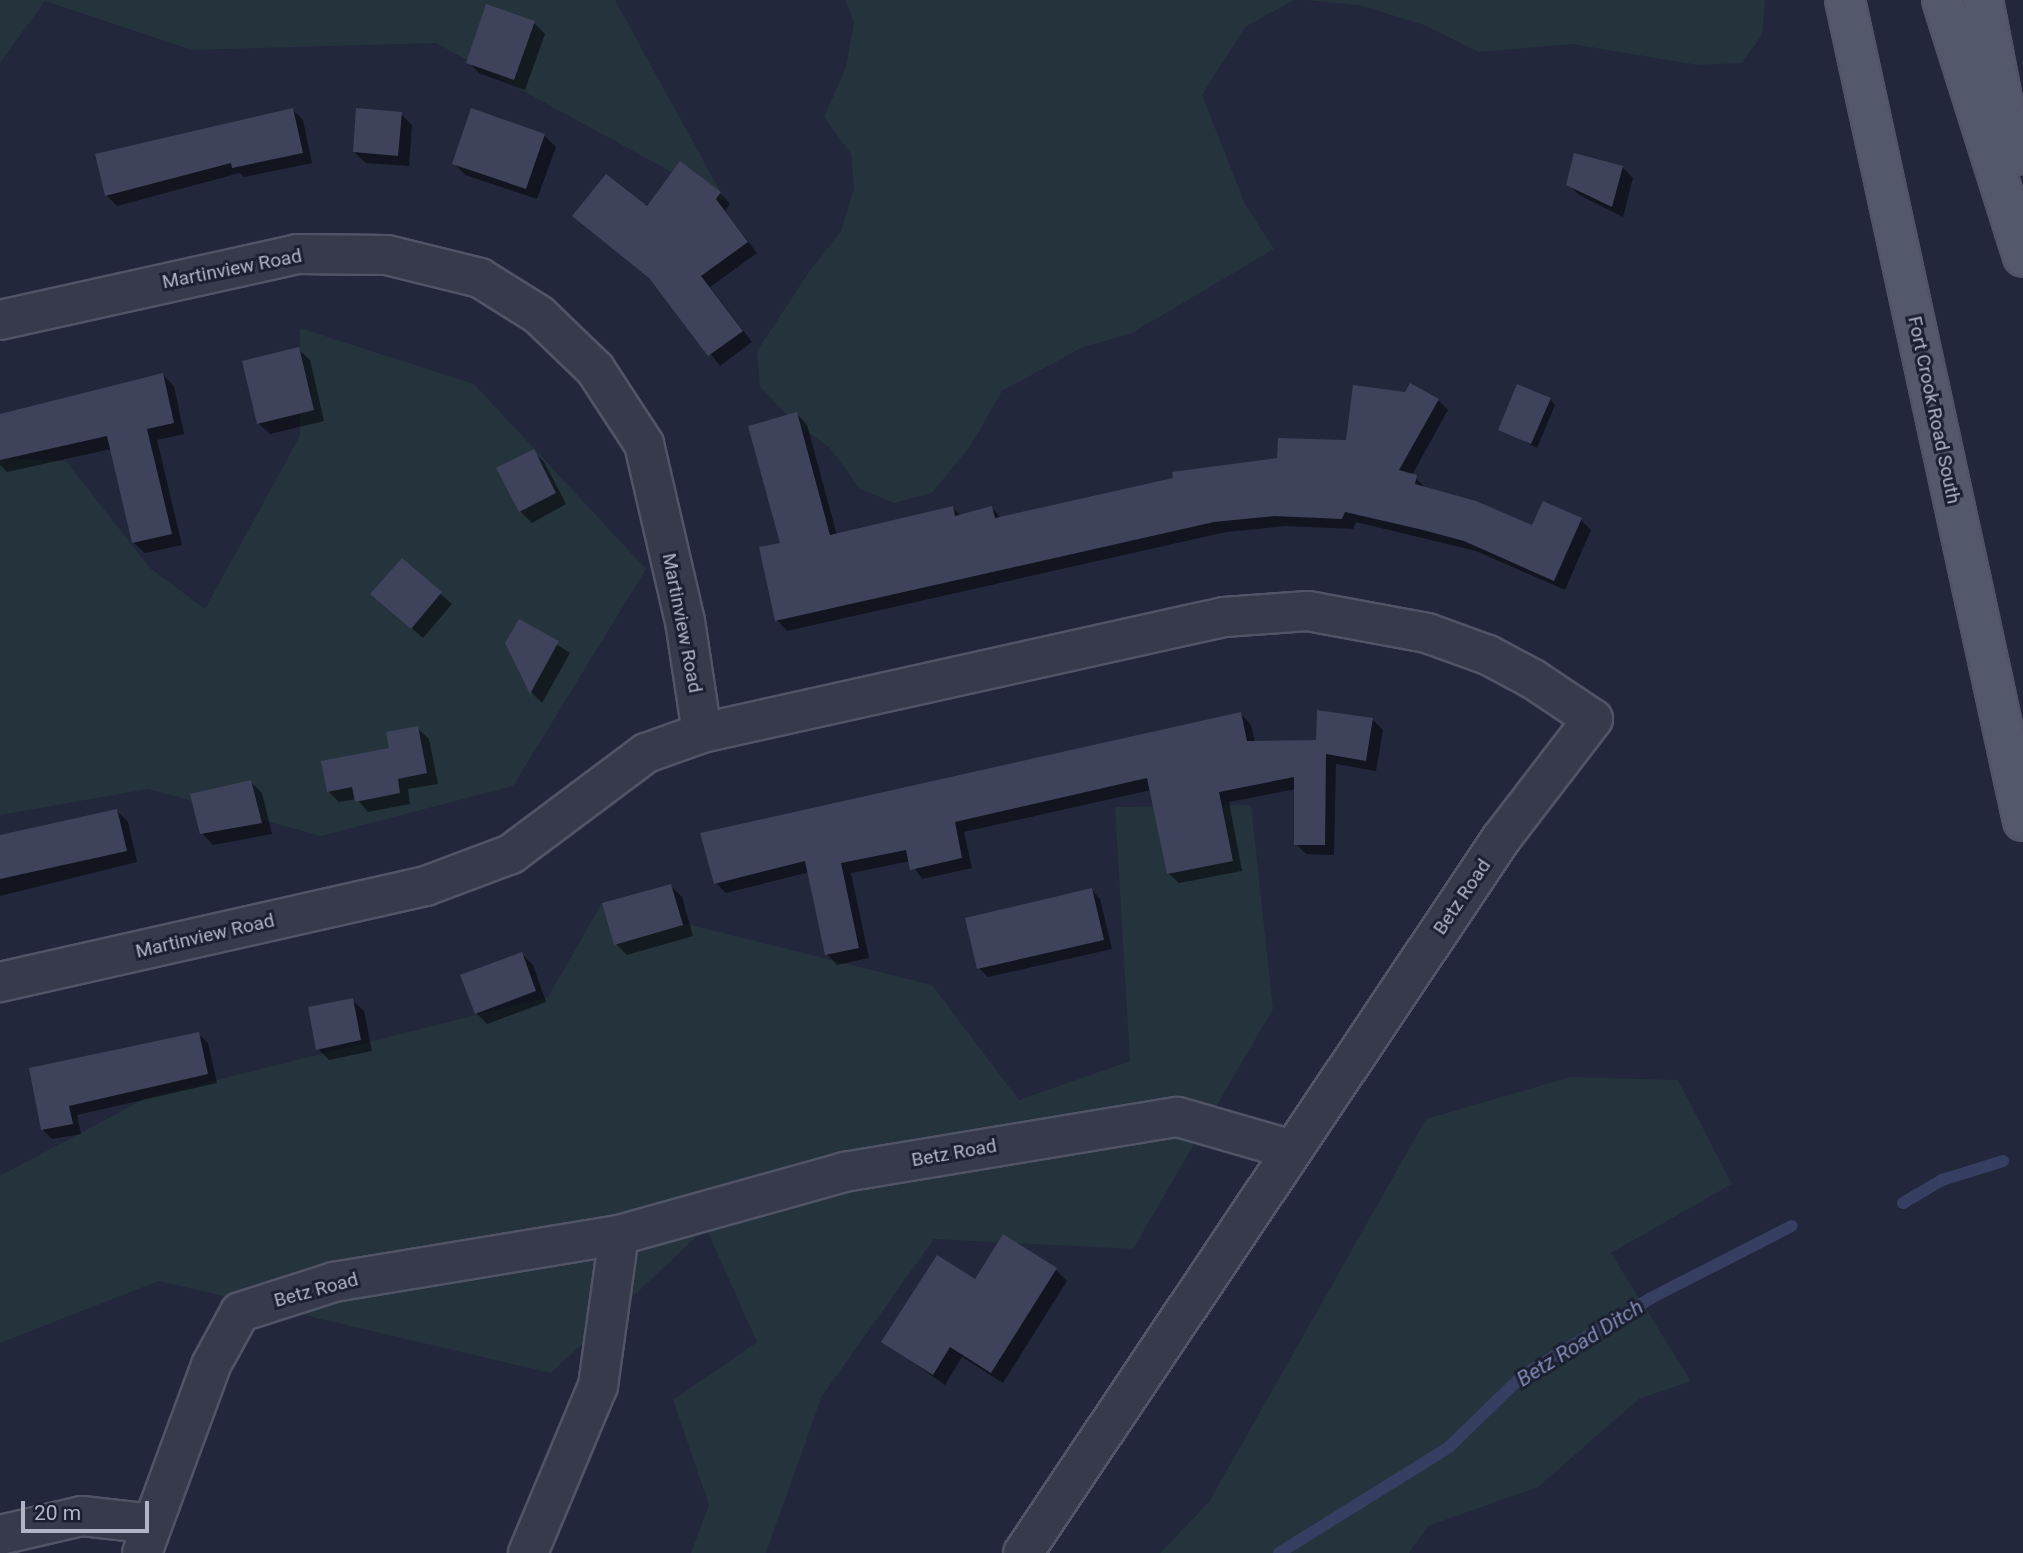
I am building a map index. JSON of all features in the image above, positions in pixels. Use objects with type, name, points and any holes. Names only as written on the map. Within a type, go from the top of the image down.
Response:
[{"type":"main road","name":"Fort Crook Road South","points":[[1845,0],[2023,821]]},
{"type":"main road","points":[[1942,0],[2023,257]]},
{"type":"main road","points":[[1983,0],[2023,206]]},
{"type":"street","name":"Martinview Road","points":[[0,320],[297,254],[387,255],[480,278],[539,314],[595,369],[644,444],[685,621],[702,733]]},
{"type":"street","name":"Martinview Road","points":[[0,982],[426,886],[510,854],[646,753],[702,733],[1224,617],[1308,611],[1427,633],[1488,655],[1533,679],[1593,719]]},
{"type":"street","name":"Betz Road","points":[[1023,1553],[1501,839],[1593,719]]},
{"type":"street","name":"Betz Road","points":[[0,1535],[82,1516],[147,1539],[211,1364],[240,1312],[334,1282],[619,1235],[844,1172],[1178,1117],[1292,1150]]},
{"type":"street","points":[[528,1553],[598,1386],[619,1235]]},
{"type":"shaded area","points":[[0,0],[615,0],[726,202],[436,43],[191,50],[45,1],[0,63]]},
{"type":"shaded area","points":[[845,0],[1294,0],[1245,27],[1202,95],[1245,204],[1274,249],[1132,333],[1081,348],[1002,391],[971,445],[932,493],[894,503],[860,489],[830,448],[791,419],[760,387],[757,351],[809,272],[841,231],[854,188],[851,154],[824,117],[846,67],[854,22]]},
{"type":"shaded area","points":[[1304,0],[1765,0],[1762,35],[1742,63],[1698,65],[1572,44],[1479,52],[1424,25],[1359,5]]},
{"type":"shaded area","points":[[300,328],[474,384],[646,569],[513,786],[321,836],[148,789],[0,815],[0,458],[66,461],[150,568],[205,609],[300,436]]},
{"type":"shaded area","points":[[1251,805],[1273,1009],[1133,1249],[934,1239],[822,1396],[766,1553],[691,1553],[709,1505],[673,1400],[757,1342],[706,1228],[551,1373],[159,1281],[0,1343],[0,1176],[146,1098],[548,997],[602,903],[932,985],[1019,1100],[1130,1061],[1115,807]]},
{"type":"shaded area","points":[[1570,1077],[1678,1080],[1732,1184],[1611,1253],[1691,1381],[1639,1399],[1538,1487],[1428,1526],[1409,1553],[1160,1553],[1209,1502],[1426,1119]]},
{"type":"building","points":[[486,4],[535,21],[514,80],[466,63]]},
{"type":"building","points":[[293,108],[303,153],[232,168],[231,163],[105,196],[95,154]]},
{"type":"building","points":[[356,108],[402,112],[398,156],[353,152]]},
{"type":"building","points":[[471,108],[545,134],[526,189],[452,164]]},
{"type":"building","points":[[1574,153],[1623,166],[1612,207],[1566,185]]},
{"type":"building","points":[[680,161],[721,192],[716,199],[748,242],[701,276],[743,331],[708,356],[649,278],[572,216],[606,174],[647,206]]},
{"type":"building","points":[[299,347],[314,410],[257,424],[242,361]]},
{"type":"building","points":[[163,373],[174,423],[147,429],[172,534],[132,543],[107,436],[0,460],[0,414]]},
{"type":"building","points":[[1410,383],[1439,399],[1399,470],[1417,475],[1415,484],[1476,501],[1532,525],[1543,501],[1582,518],[1554,581],[1464,541],[1345,512],[1342,519],[1274,516],[1214,522],[775,621],[759,547],[780,543],[748,426],[797,412],[830,535],[953,506],[955,516],[992,506],[995,518],[1173,478],[1172,472],[1277,458],[1278,438],[1346,440],[1353,385],[1405,392]]},
{"type":"building","points":[[1517,384],[1551,398],[1531,444],[1498,430]]},
{"type":"building","points":[[534,449],[556,493],[519,512],[496,468]]},
{"type":"building","points":[[402,558],[442,592],[411,629],[370,594]]},
{"type":"building","points":[[519,619],[559,641],[530,694],[505,643]]},
{"type":"building","points":[[1317,710],[1373,718],[1366,761],[1326,754],[1325,845],[1294,845],[1294,777],[1219,792],[1233,861],[1167,874],[1147,778],[955,822],[962,858],[910,870],[906,850],[841,863],[859,948],[825,955],[805,861],[714,884],[700,833],[1241,712],[1247,741],[1316,740]]},
{"type":"building","points":[[418,726],[427,773],[398,779],[400,793],[355,802],[352,787],[327,792],[321,761],[389,748],[386,732]]},
{"type":"building","points":[[251,780],[262,823],[200,834],[190,794]]},
{"type":"building","points":[[117,809],[127,851],[0,879],[0,835]]},
{"type":"building","points":[[671,884],[683,925],[614,945],[602,903]]},
{"type":"building","points":[[1092,888],[1104,940],[977,969],[965,918]]},
{"type":"building","points":[[522,952],[536,991],[475,1014],[460,975]]},
{"type":"building","points":[[353,998],[361,1040],[316,1050],[308,1007]]},
{"type":"building","points":[[199,1032],[208,1074],[69,1106],[73,1124],[41,1130],[29,1068]]},
{"type":"building","points":[[1003,1234],[1057,1268],[991,1373],[950,1347],[933,1375],[881,1342],[937,1255],[975,1279]]},
{"type":"waterway","name":"Betz Road Ditch","points":[[1903,1203],[1942,1180],[2003,1161]]},
{"type":"waterway","name":"Betz Road Ditch","points":[[1279,1553],[1449,1447],[1523,1375],[1651,1298],[1792,1226]]}]
